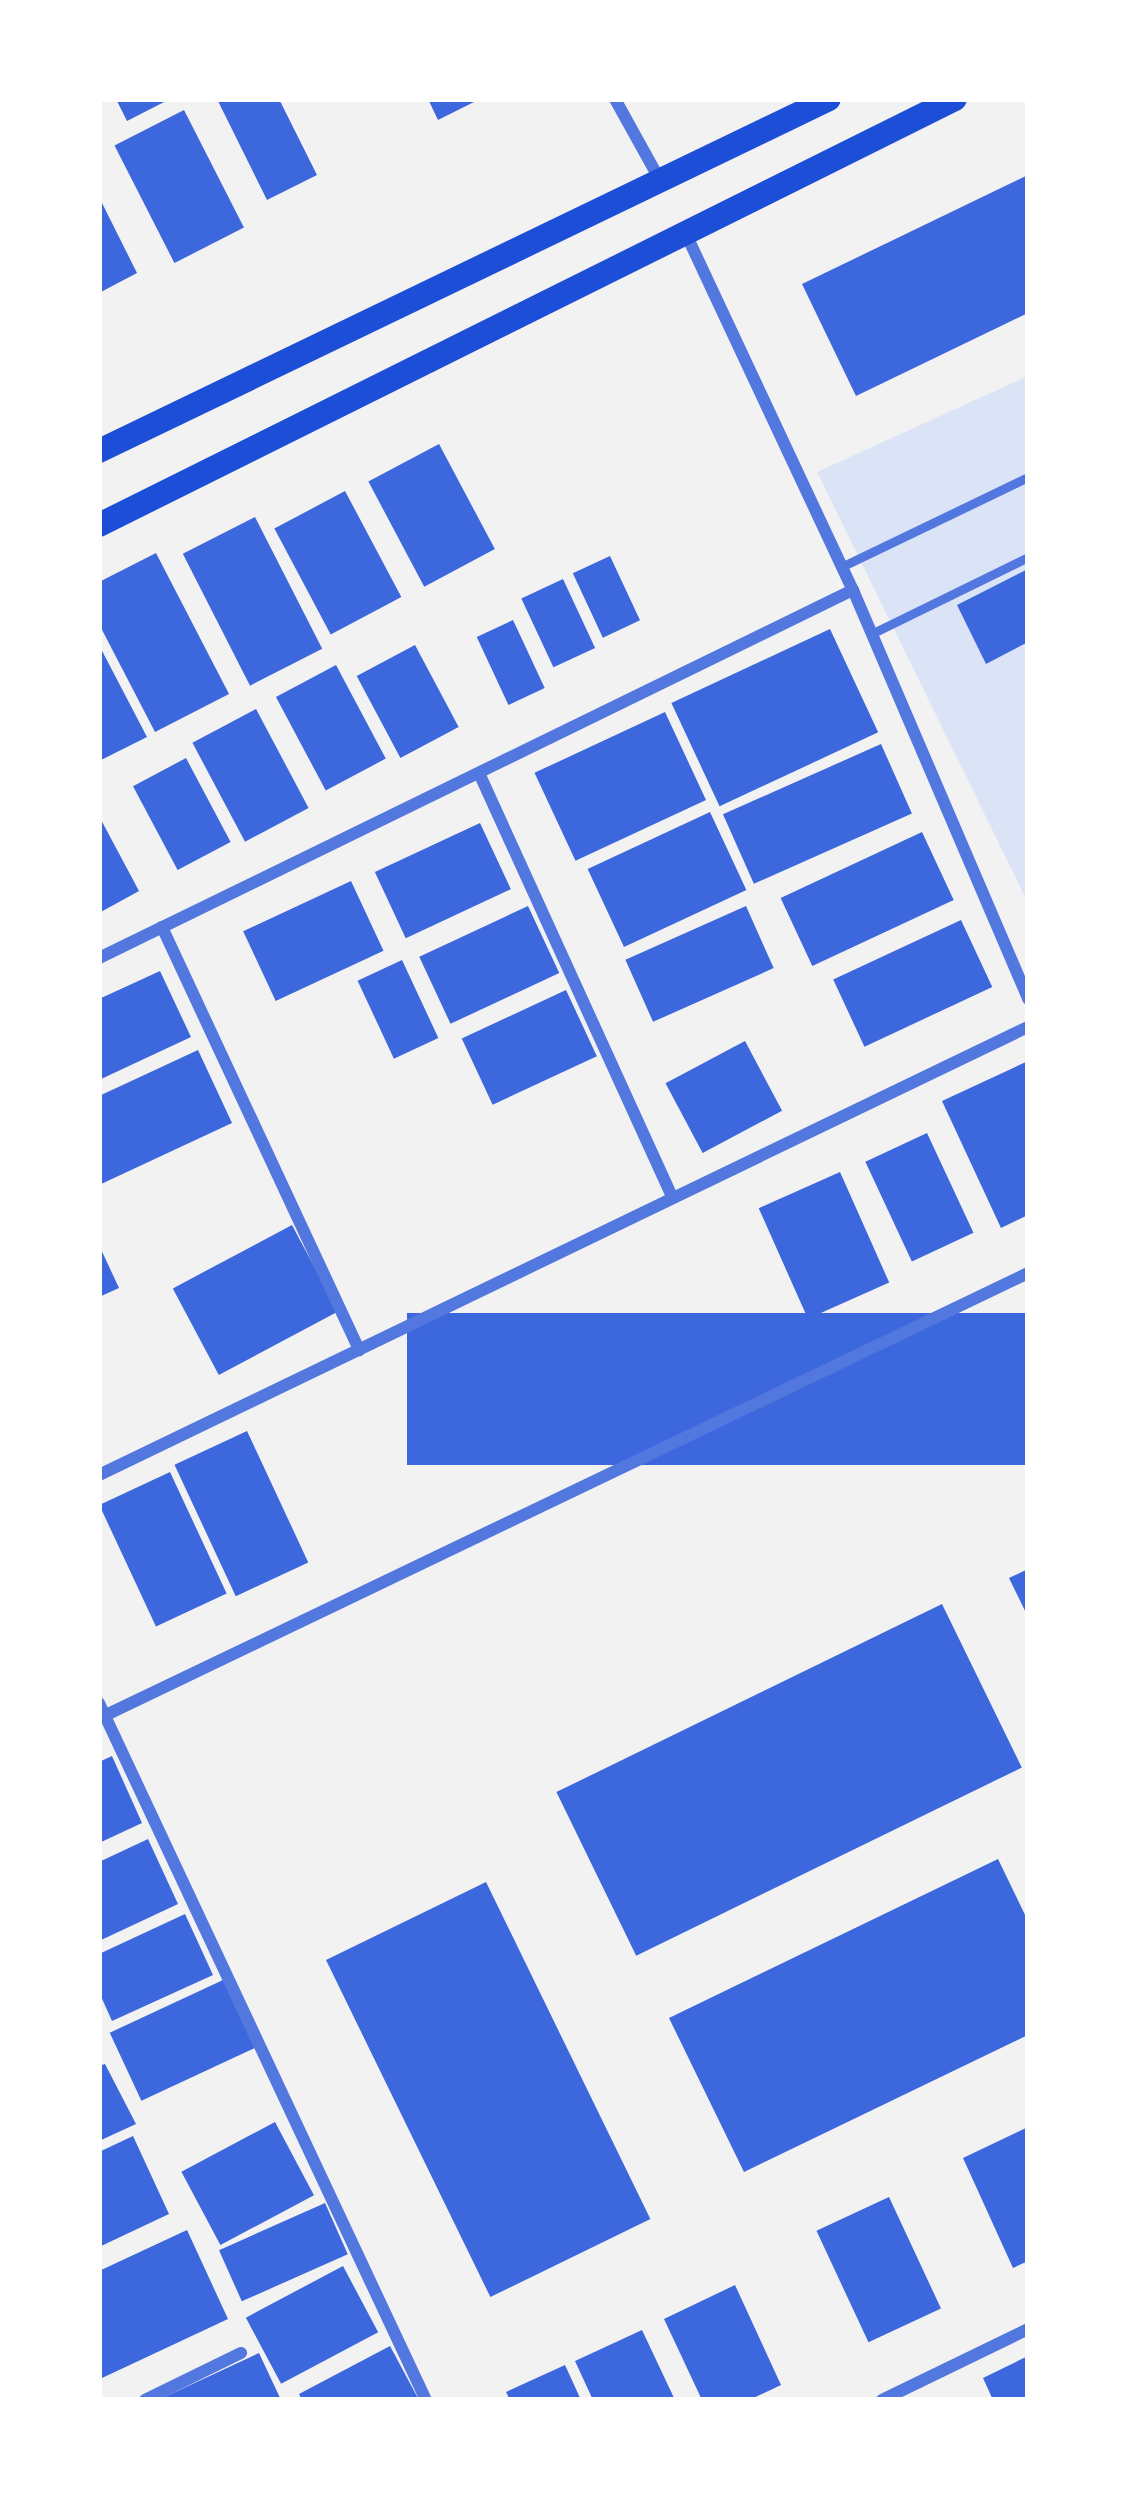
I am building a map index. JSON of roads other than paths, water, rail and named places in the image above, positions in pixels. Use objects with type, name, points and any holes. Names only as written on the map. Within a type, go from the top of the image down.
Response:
[{"type":"main road","points":[[99,451],[829,99]]},
{"type":"main road","points":[[99,525],[955,99]]},
{"type":"street","points":[[615,99],[662,183]]},
{"type":"street","points":[[686,234],[853,590],[1028,999]]},
{"type":"street","points":[[99,958],[853,590]]},
{"type":"street","points":[[479,773],[673,1198]]},
{"type":"street","points":[[162,927],[359,1350]]},
{"type":"street","points":[[99,1475],[1028,1027]]},
{"type":"street","points":[[426,2400],[102,1709],[1028,1273]]},
{"type":"street","points":[[882,2400],[1028,2329]]},
{"type":"street","points":[[146,2400],[241,2353]]},
{"type":"lane","points":[[842,567],[1028,477]]},
{"type":"lane","points":[[871,634],[1028,557]]}]
